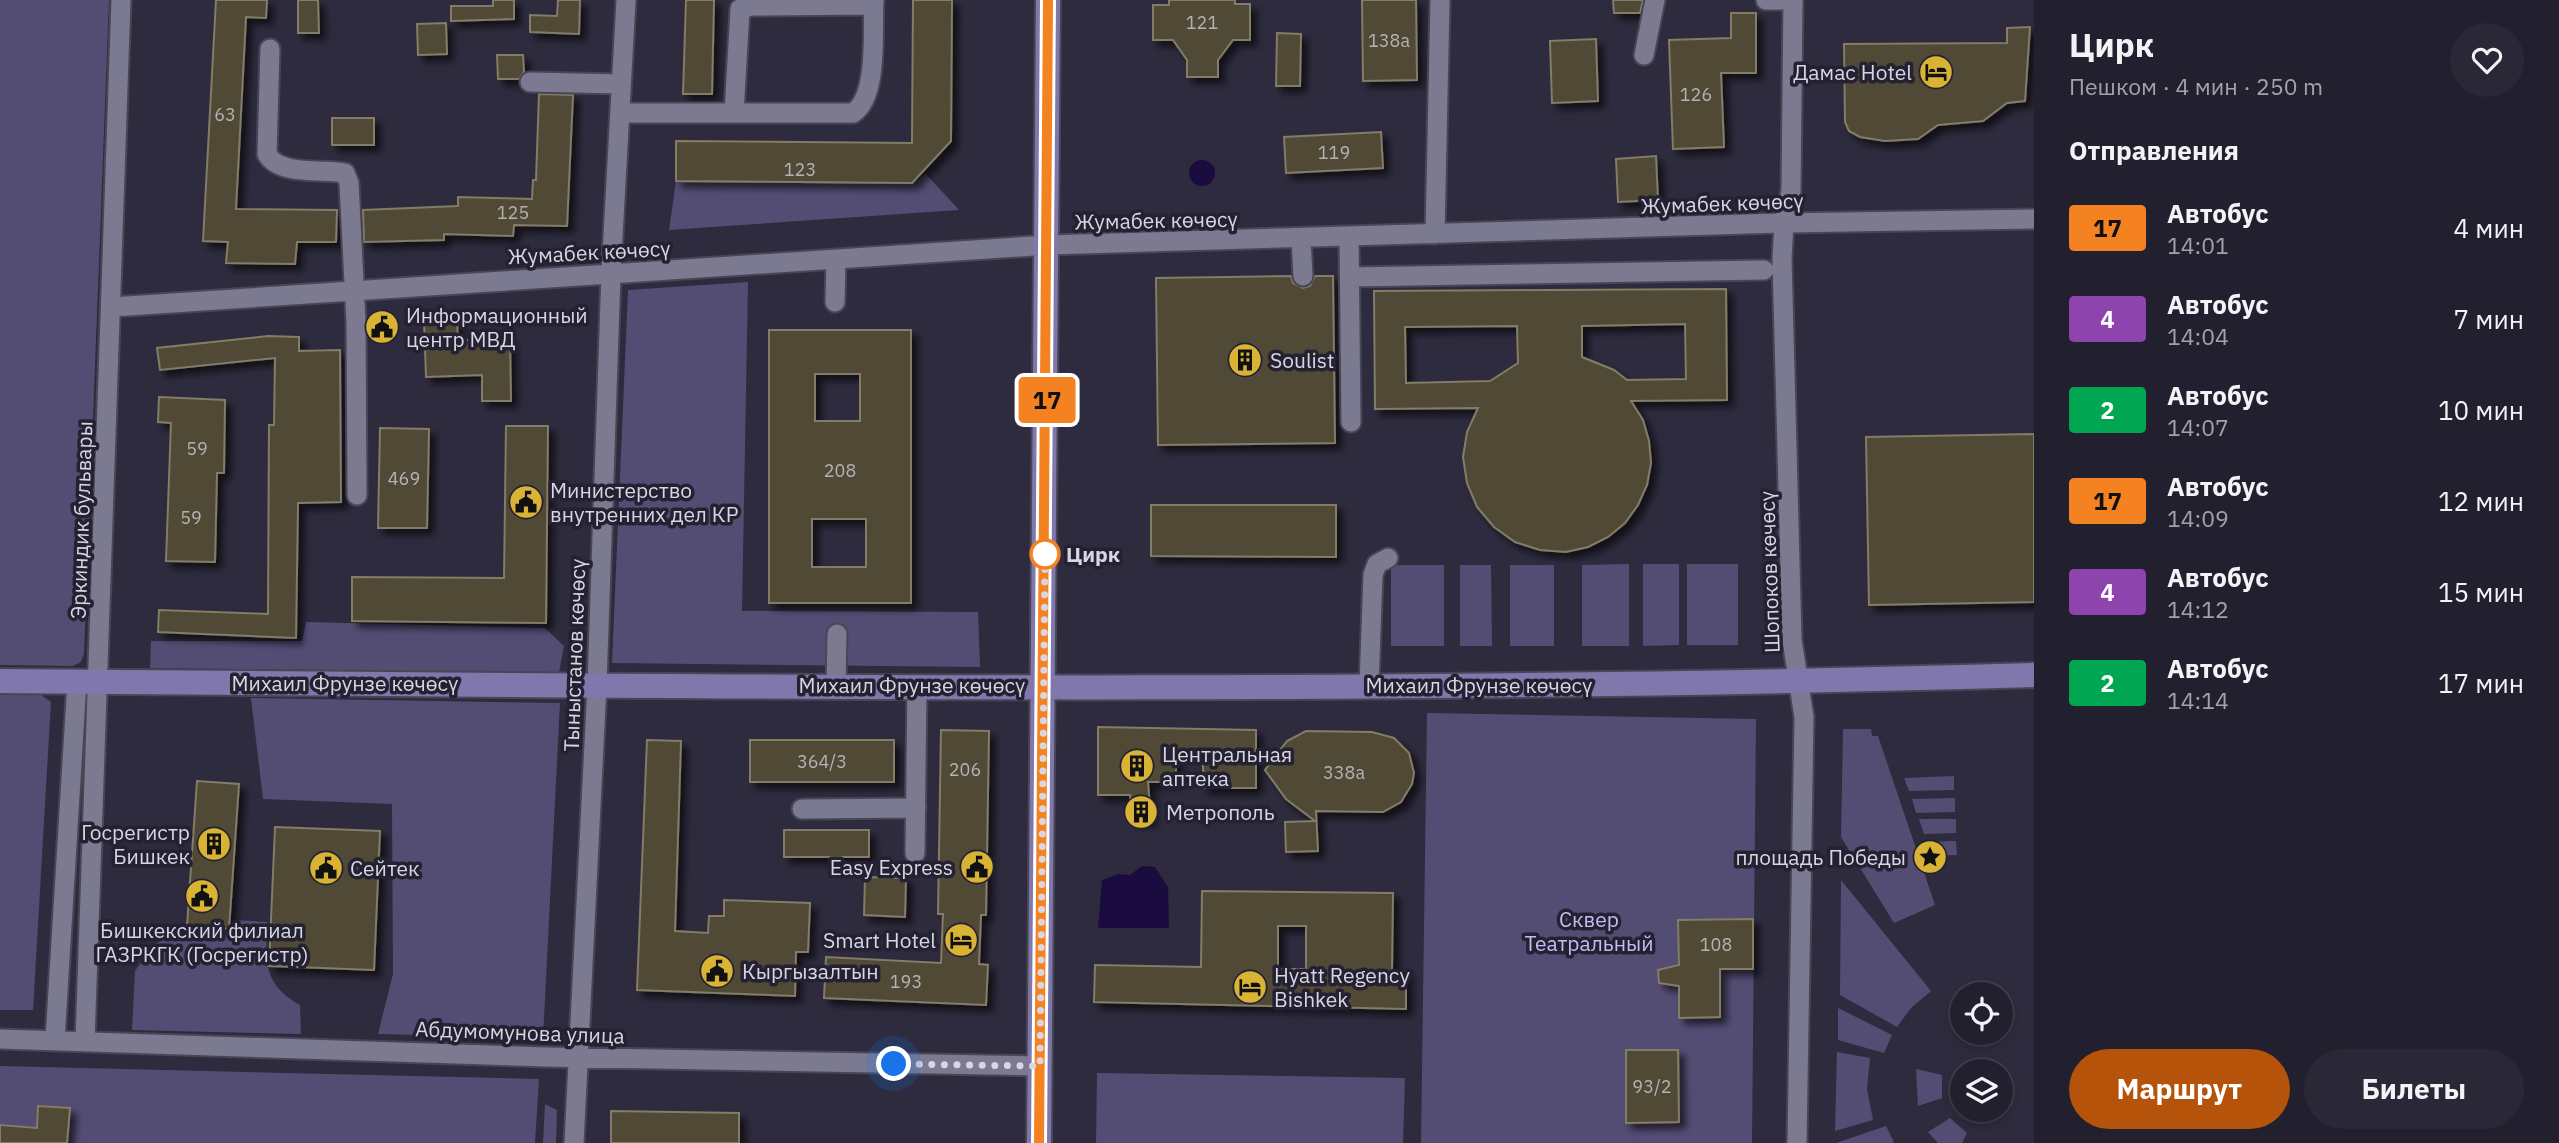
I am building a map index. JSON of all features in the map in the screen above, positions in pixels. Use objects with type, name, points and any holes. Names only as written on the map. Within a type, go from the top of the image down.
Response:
[{"type":"main road","points":[[1039,1143],[1048,0]]},
{"type":"main road","name":"Михаил Фрунзе көчөсү","points":[[0,681],[1044,686],[1798,681],[2034,675]]},
{"type":"street","name":"Эркиндик бульвары","points":[[85,1041],[87,681],[112,307],[121,0]]},
{"type":"street","name":"Тыныстанов көчөсү","points":[[575,1143],[597,685],[611,273],[626,0]]},
{"type":"street","points":[[1435,234],[1440,0]]},
{"type":"street","points":[[1644,55],[1654,0]]},
{"type":"street","points":[[1766,0],[1780,0]]},
{"type":"street","name":"Шопоков көчөсү","points":[[1793,0],[1791,191],[1784,223],[1782,259],[1791,600],[1804,717],[1797,1143]]},
{"type":"street","points":[[620,113],[842,114],[859,109],[870,85],[874,2],[751,6],[740,9],[734,113]]},
{"type":"street","points":[[270,49],[267,154],[271,162],[282,168],[345,173],[349,183],[357,495]]},
{"type":"street","points":[[530,82],[621,84]]},
{"type":"street","name":"Жумабек көчөсү","points":[[112,307],[1048,245],[1784,223],[2034,219]]},
{"type":"street","points":[[1349,236],[1351,422]]},
{"type":"street","points":[[1301,238],[1303,276]]},
{"type":"street","points":[[835,302],[836,260]]},
{"type":"street","points":[[1350,277],[1764,270]]},
{"type":"street","points":[[1369,685],[1373,575],[1377,564],[1388,558]]},
{"type":"street","points":[[836,685],[837,634]]},
{"type":"street","points":[[55,1040],[87,681]]},
{"type":"street","points":[[915,853],[917,685]]},
{"type":"street","points":[[802,809],[916,808]]},
{"type":"street","name":"Абдумомунова улица","points":[[0,1039],[579,1057],[1040,1066]]},
{"type":"green space","points":[[0,0],[109,0],[84,653],[81,662],[73,666],[0,665]]},
{"type":"green space","points":[[926,174],[959,210],[669,230],[676,181],[912,183]]},
{"type":"green space","points":[[748,282],[742,611],[978,612],[980,667],[612,663],[628,290]]},
{"type":"green space","points":[[1629,564],[1629,646],[1582,646],[1582,565]]},
{"type":"green space","points":[[1643,564],[1679,564],[1679,645],[1643,646]]},
{"type":"green space","points":[[1687,564],[1738,564],[1738,645],[1687,645]]},
{"type":"green space","points":[[1391,565],[1444,565],[1444,646],[1391,646]]},
{"type":"green space","points":[[1460,565],[1491,565],[1492,646],[1460,646]]},
{"type":"green space","points":[[1510,565],[1554,565],[1554,646],[1510,646]]},
{"type":"green space","points":[[306,622],[545,628],[564,646],[559,673],[150,668],[151,641],[302,641]]},
{"type":"green space","points":[[0,695],[41,695],[51,702],[33,1010],[0,1010]]},
{"type":"green space","points":[[251,698],[560,703],[543,1038],[378,1034],[393,974],[392,804],[263,799]]},
{"type":"green space","name":"Сквер Театральный","points":[[1427,713],[1756,719],[1752,1143],[1421,1143]]},
{"type":"green space","points":[[1843,729],[1871,729],[1872,736],[1878,736],[1935,905],[1894,923],[1841,837]]},
{"type":"green space","points":[[1954,776],[1954,790],[1909,791],[1904,778]]},
{"type":"green space","points":[[1955,798],[1955,812],[1916,813],[1912,799]]},
{"type":"green space","points":[[1919,819],[1956,819],[1956,833],[1924,834]]},
{"type":"green space","points":[[1956,841],[1957,855],[1931,856],[1926,842]]},
{"type":"green space","points":[[1841,880],[1931,991],[1911,1008],[1897,1027],[1840,995]]},
{"type":"green space","points":[[233,920],[267,922],[269,970],[279,989],[300,1005],[301,1034],[132,1030],[135,971],[154,945],[174,932],[231,930]]},
{"type":"green space","points":[[1838,1008],[1892,1035],[1884,1053],[1838,1040]]},
{"type":"green space","points":[[1837,1052],[1870,1058],[1867,1089],[1873,1120],[1835,1131]]},
{"type":"green space","points":[[0,1066],[539,1079],[535,1143],[0,1143]]},
{"type":"green space","points":[[1916,1069],[1942,1075],[1942,1098],[1918,1106]]},
{"type":"green space","points":[[1097,1073],[1405,1078],[1403,1143],[1096,1143]]},
{"type":"green space","points":[[545,1104],[557,1110],[556,1143],[543,1143]]},
{"type":"green space","points":[[1950,1118],[1950,1122],[1955,1122],[1967,1133],[1962,1143],[1938,1143],[1928,1132]]},
{"type":"green space","points":[[1886,1126],[1894,1142],[1892,1143],[1836,1143]]},
{"type":"shaded area","points":[[1202,160],[1212,163],[1215,173],[1212,183],[1202,186],[1192,183],[1189,173],[1192,163]]},
{"type":"shaded area","points":[[1142,866],[1155,867],[1168,887],[1169,928],[1098,928],[1102,880],[1118,874],[1130,875]]},
{"type":"building","points":[[216,0],[267,0],[266,18],[246,17],[236,209],[337,210],[336,242],[297,242],[295,264],[226,263],[228,242],[203,241]]},
{"type":"building","points":[[298,0],[318,0],[319,33],[298,33]]},
{"type":"building","points":[[493,0],[514,0],[514,19],[451,21],[451,6],[493,6]]},
{"type":"building","points":[[558,0],[580,0],[579,34],[530,32],[530,15],[557,16]]},
{"type":"building","points":[[686,0],[714,0],[712,94],[683,94]]},
{"type":"building","points":[[913,0],[952,0],[951,141],[912,183],[676,181],[676,141],[912,143]]},
{"type":"building","points":[[1169,0],[1235,0],[1235,4],[1250,4],[1250,40],[1233,40],[1218,60],[1218,77],[1187,77],[1187,60],[1173,40],[1153,40],[1153,5],[1169,5]]},
{"type":"building","points":[[1362,0],[1416,0],[1417,80],[1363,81]]},
{"type":"building","points":[[1613,0],[1643,0],[1640,13],[1614,13]]},
{"type":"building","points":[[1731,13],[1756,13],[1756,73],[1721,73],[1724,147],[1673,149],[1669,40],[1731,38]]},
{"type":"building","points":[[446,23],[447,54],[418,55],[417,24]]},
{"type":"building","name":"Дамас Hotel","points":[[2030,27],[2025,101],[2007,103],[1983,121],[1938,125],[1918,139],[1885,141],[1860,137],[1849,131],[1845,122],[1844,44],[2007,43],[2007,28]]},
{"type":"building","points":[[1277,33],[1301,34],[1300,86],[1276,86]]},
{"type":"building","points":[[1596,39],[1598,101],[1552,103],[1550,41]]},
{"type":"building","points":[[497,55],[523,55],[524,72],[519,79],[498,79]]},
{"type":"building","points":[[539,94],[573,95],[567,226],[514,225],[513,236],[444,234],[444,240],[364,242],[363,210],[458,206],[458,197],[532,199],[533,180],[536,180]]},
{"type":"building","points":[[332,118],[374,118],[374,145],[332,145]]},
{"type":"building","points":[[1381,132],[1383,168],[1286,173],[1284,137]]},
{"type":"building","points":[[1656,156],[1658,200],[1618,202],[1616,159]]},
{"type":"building","name":"Soulist","points":[[1291,276],[1293,283],[1303,288],[1310,286],[1315,276],[1333,276],[1335,443],[1158,445],[1156,278]]},
{"type":"building","points":[[1726,289],[1727,400],[1631,401],[1643,420],[1651,463],[1647,485],[1638,505],[1625,523],[1608,537],[1588,547],[1566,552],[1540,550],[1515,542],[1494,527],[1477,507],[1467,483],[1463,457],[1467,432],[1478,408],[1375,409],[1374,291]],"holes":[[[1685,324],[1686,379],[1627,380],[1614,370],[1582,357],[1582,326]],[[1517,326],[1518,363],[1490,381],[1406,383],[1405,327]]]},
{"type":"building","points":[[457,320],[458,340],[510,339],[511,401],[482,401],[482,375],[426,377],[424,321]]},
{"type":"building","points":[[769,330],[911,330],[911,603],[769,603]],"holes":[[[815,374],[860,374],[860,421],[815,421]],[[812,519],[866,519],[866,567],[812,567]]]},
{"type":"building","points":[[268,336],[299,337],[299,351],[340,350],[341,502],[298,503],[296,638],[158,632],[159,610],[268,614],[269,425],[274,425],[275,358],[160,370],[157,348]]},
{"type":"building","points":[[159,397],[225,400],[224,473],[217,473],[215,562],[166,561],[171,423],[158,422]]},
{"type":"building","name":"Министерство внутренних дел КР","points":[[506,426],[548,426],[546,623],[352,621],[352,577],[504,578]]},
{"type":"building","points":[[380,428],[429,429],[427,528],[378,528]]},
{"type":"building","points":[[2034,434],[2034,602],[1869,605],[1866,437]]},
{"type":"building","points":[[1151,505],[1336,505],[1336,557],[1151,556]]},
{"type":"building","points":[[1098,727],[1256,730],[1256,788],[1203,788],[1203,751],[1176,751],[1176,782],[1148,782],[1151,820],[1132,821],[1130,795],[1098,795]]},
{"type":"building","points":[[941,730],[989,731],[986,915],[981,915],[979,964],[988,965],[986,1005],[824,998],[826,957],[941,963],[943,914],[938,914]]},
{"type":"building","points":[[1306,731],[1372,732],[1394,738],[1409,753],[1414,773],[1412,784],[1401,802],[1383,812],[1316,811],[1318,851],[1286,852],[1285,822],[1315,821],[1286,799],[1265,770],[1287,741]]},
{"type":"building","points":[[647,740],[681,741],[675,931],[708,933],[709,916],[724,916],[724,900],[810,903],[808,952],[796,952],[795,996],[637,990]]},
{"type":"building","points":[[750,740],[894,740],[894,782],[750,782]]},
{"type":"building","name":"Госрегистр Бишкек","points":[[197,781],[239,784],[229,929],[187,926]]},
{"type":"building","name":"Сейтек","points":[[275,827],[380,831],[374,970],[269,966]]},
{"type":"building","points":[[784,830],[869,830],[869,857],[784,857]]},
{"type":"building","points":[[865,877],[906,878],[905,917],[864,915]]},
{"type":"building","points":[[1202,891],[1393,893],[1392,971],[1406,971],[1406,1009],[1094,1002],[1095,965],[1201,967]],"holes":[[[1278,926],[1306,926],[1306,969],[1278,969]]]},
{"type":"building","points":[[1753,919],[1753,969],[1720,969],[1720,1017],[1679,1018],[1679,986],[1659,983],[1658,970],[1679,965],[1678,920]]},
{"type":"building","points":[[1626,1050],[1678,1050],[1679,1122],[1626,1123]]},
{"type":"building","points":[[38,1106],[70,1108],[67,1143],[0,1143],[0,1125],[37,1128]]},
{"type":"building","points":[[611,1111],[739,1113],[739,1143],[611,1143]]},
{"type":"bus line","name":"17","points":[[1039,1143],[1048,311],[1048,0]]},
{"type":"place","name":"Дамас Hotel","points":[[1936,72]]},
{"type":"place","name":"Информационный центр МВД","points":[[382,327]]},
{"type":"place","name":"Soulist","points":[[1245,360]]},
{"type":"place","name":"Министерство внутренних дел КР","points":[[526,502]]},
{"type":"place","name":"Цирк","points":[[1045,554]]},
{"type":"place","name":"Центральная аптека","points":[[1137,766]]},
{"type":"place","name":"Метрополь","points":[[1141,812]]},
{"type":"place","name":"Госрегистр Бишкек","points":[[214,844]]},
{"type":"place","name":"площадь Победы","points":[[1930,857]]},
{"type":"place","name":"Easy Express","points":[[977,867]]},
{"type":"place","name":"Сейтек","points":[[326,868]]},
{"type":"place","name":"Бишкекский филиал ГАЗРКГК (Госрегистр)","points":[[202,896]]},
{"type":"place","name":"Smart Hotel","points":[[961,940]]},
{"type":"place","name":"Кыргызалтын","points":[[717,971]]},
{"type":"place","name":"Hyatt Regency Bishkek","points":[[1250,987]]},
{"type":"route","points":[[894,1064],[1040,1066],[1045,554]]}]
